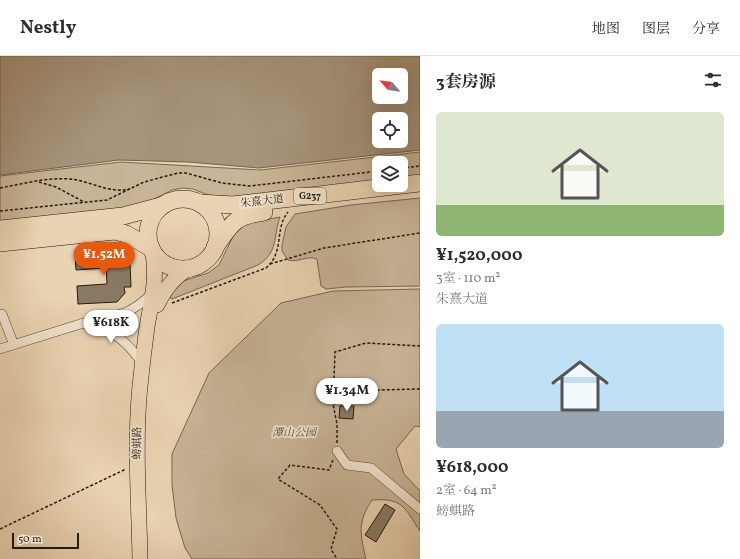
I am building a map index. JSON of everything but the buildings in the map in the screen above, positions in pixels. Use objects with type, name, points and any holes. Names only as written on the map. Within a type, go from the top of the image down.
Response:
[{"type":"highway","name":"朱熹大道","points":[[200,203],[233,205],[420,183]]},
{"type":"highway","name":"朱熹大道","points":[[215,247],[239,217],[248,214],[420,193]]},
{"type":"highway","name":"G237","points":[[0,229],[123,216],[161,206],[180,198],[190,199],[200,203]]},
{"type":"highway","points":[[200,203],[211,213],[217,227],[218,237],[215,247]]},
{"type":"highway","points":[[152,250],[148,237],[149,226],[153,215],[161,206]]},
{"type":"highway","points":[[0,242],[115,231],[139,240],[152,250],[158,258],[172,267],[189,268]]},
{"type":"highway","name":"G237","points":[[189,268],[205,261],[215,247]]},
{"type":"main road","points":[[141,557],[142,434],[145,372],[156,279],[152,250]]},
{"type":"main road","points":[[149,328],[156,306],[166,288],[177,276],[189,268]]},
{"type":"main road","name":"螃蜞路","points":[[141,557],[138,463],[139,399],[142,364],[149,328]]},
{"type":"street","points":[[0,349],[79,324],[132,310],[142,305],[154,291]]},
{"type":"street","points":[[1,312],[14,345]]},
{"type":"street","points":[[79,324],[99,327],[113,332],[131,346],[142,364]]},
{"type":"street","points":[[337,451],[347,465],[371,468],[420,509]]},
{"type":"path","points":[[408,167],[420,166]]},
{"type":"path","points":[[0,211],[108,200],[154,179],[178,173],[186,173],[222,183],[250,186],[372,172]]},
{"type":"path","points":[[0,188],[35,182],[68,179],[88,182],[112,190],[134,188]]},
{"type":"path","points":[[35,182],[56,187],[86,203]]},
{"type":"path","points":[[59,205],[60,210]]},
{"type":"path","points":[[270,264],[279,247],[281,225],[285,216],[291,209]]},
{"type":"path","points":[[169,304],[257,272],[270,264],[324,248],[420,233]]},
{"type":"path","points":[[337,559],[331,549],[337,529],[324,511],[320,506],[278,479],[290,465],[329,470],[337,451],[337,424],[334,404],[335,352],[366,343],[420,346]]},
{"type":"path","points":[[334,404],[376,390],[420,390]]},
{"type":"path","points":[[0,530],[138,463]]},
{"type":"green space","points":[[420,152],[420,178],[408,180],[408,156],[384,156]]},
{"type":"green space","points":[[372,157],[372,184],[242,200],[213,197],[193,189],[183,188],[172,190],[148,202],[129,208],[0,225],[0,176],[121,162],[260,170]]},
{"type":"green space","points":[[420,198],[420,286],[346,287],[326,289],[321,286],[317,259],[310,258],[292,261],[288,260],[282,251],[286,227],[295,214],[351,205]]},
{"type":"green space","points":[[280,217],[272,249],[265,260],[258,265],[172,299],[168,296],[177,283],[208,273],[219,265],[236,230],[243,224]]},
{"type":"green space","name":"潭山公园","points":[[420,289],[420,427],[415,426],[396,449],[404,474],[420,491],[420,531],[402,506],[390,501],[372,500],[364,515],[361,528],[362,542],[366,559],[192,559],[185,548],[176,518],[172,485],[172,454],[209,373],[281,303],[333,291]]},
{"type":"shaded area","points":[[0,56],[420,56],[420,150],[259,168],[188,162],[119,160],[0,175]]}]
